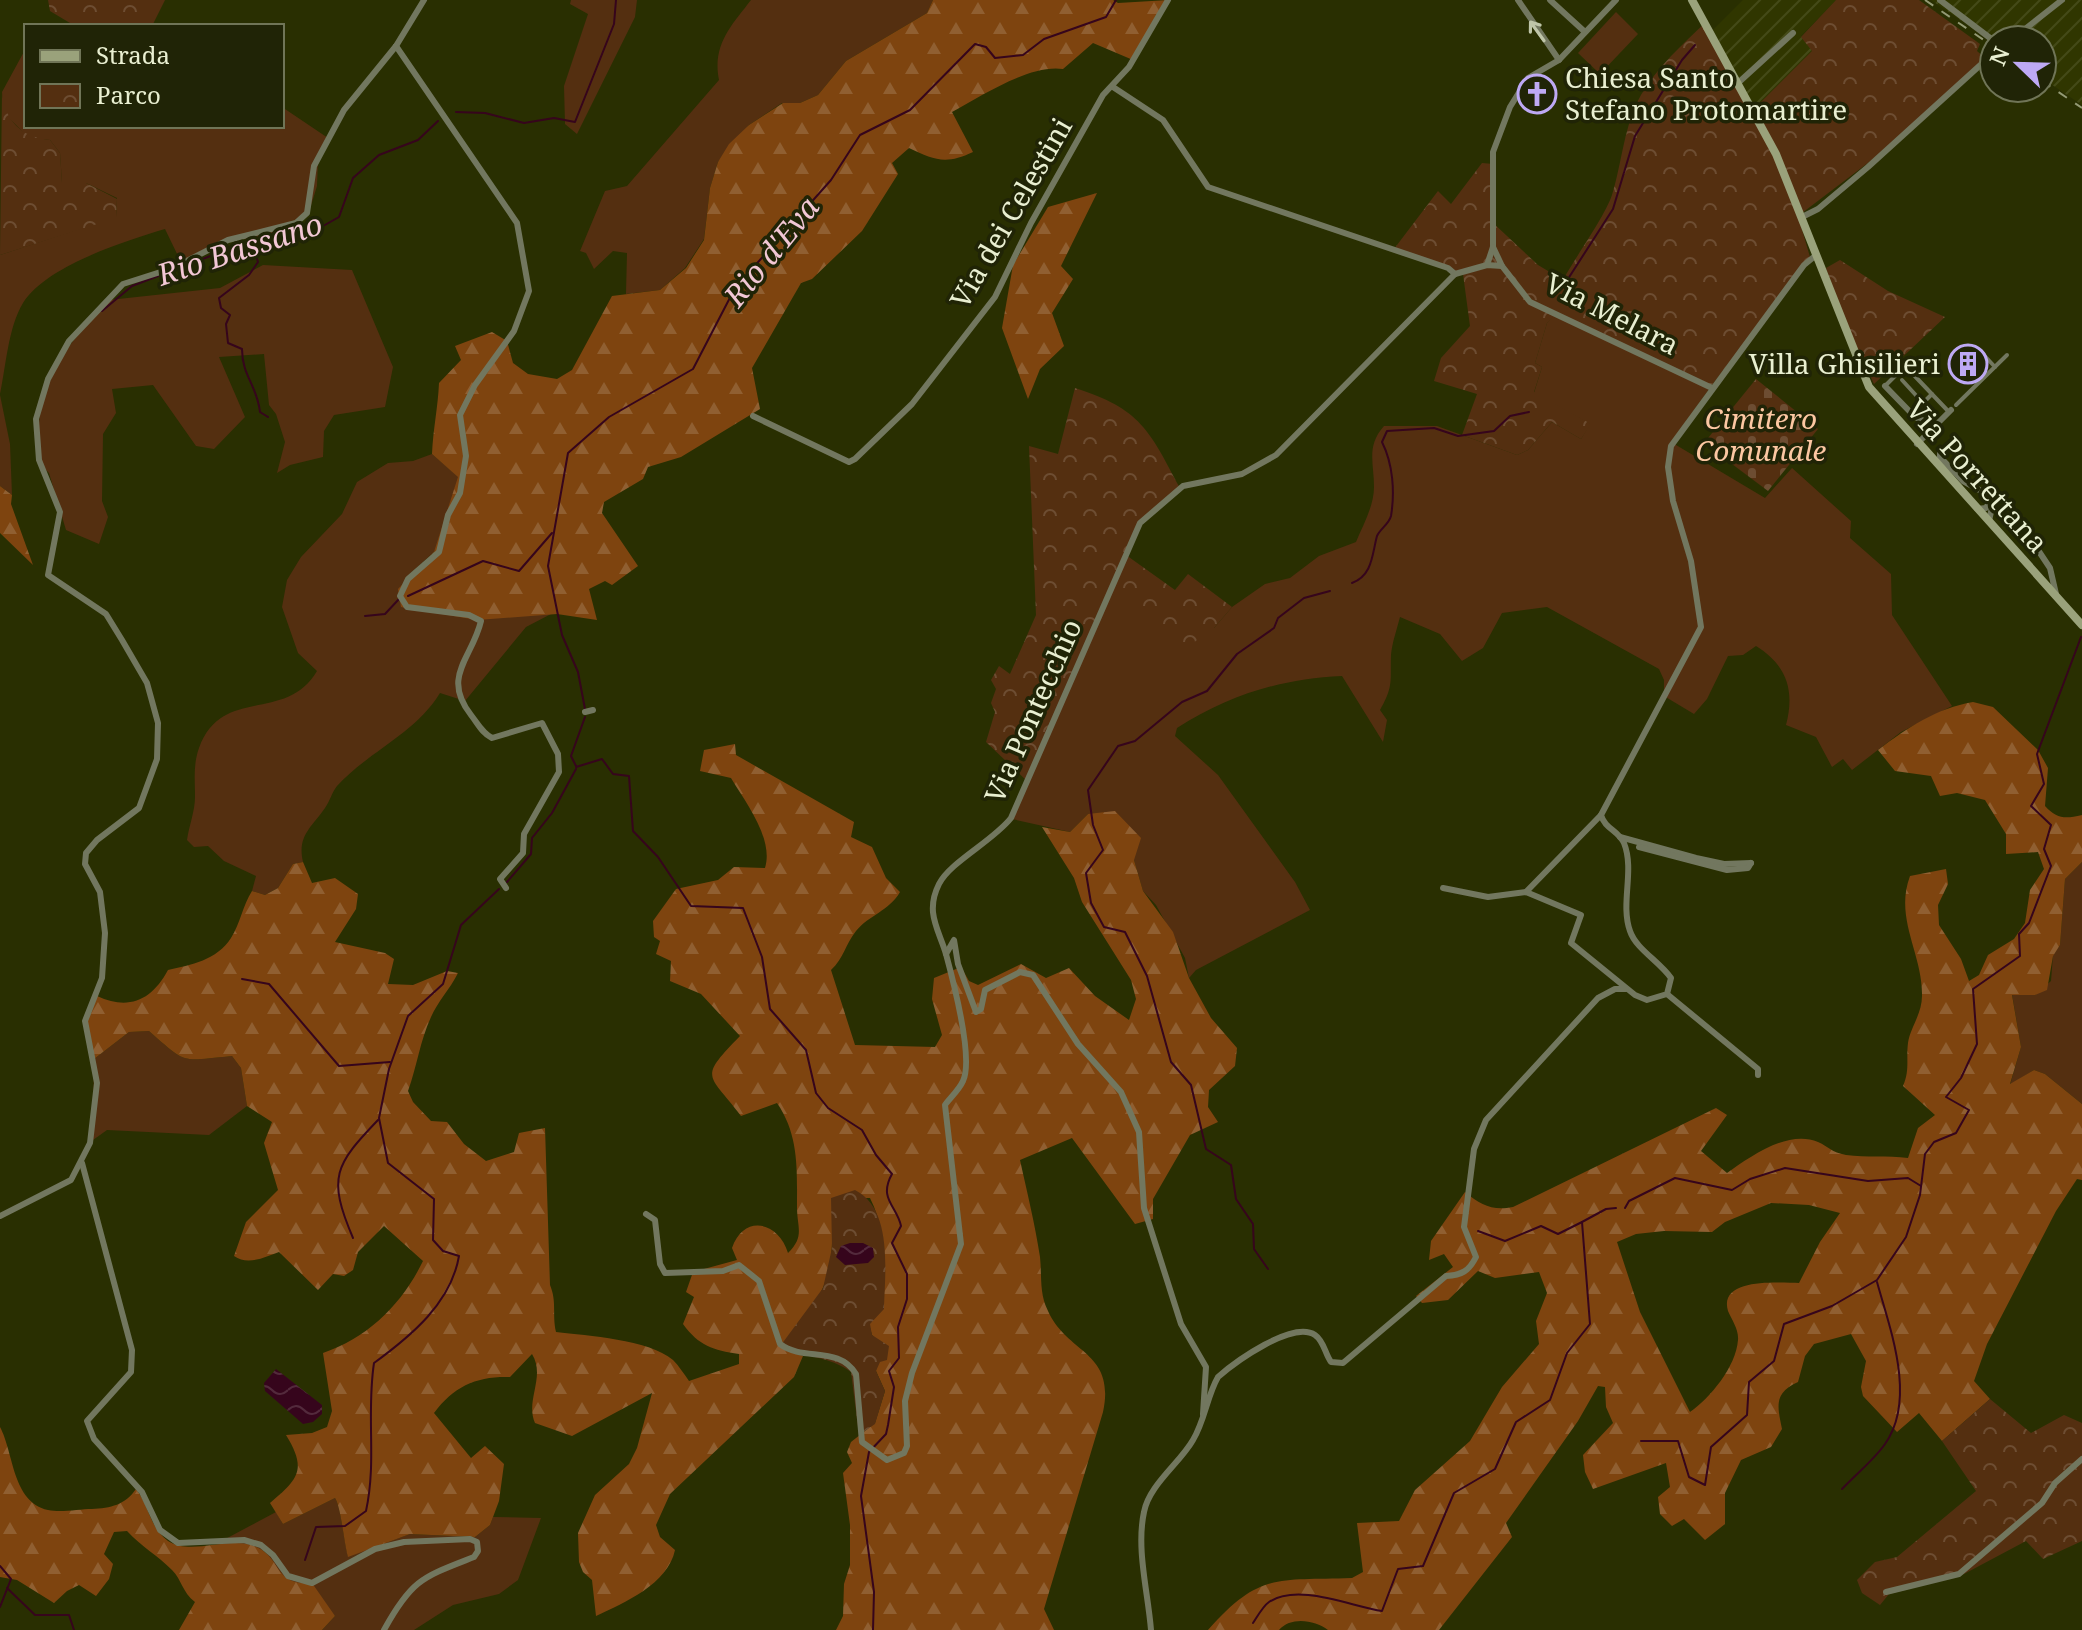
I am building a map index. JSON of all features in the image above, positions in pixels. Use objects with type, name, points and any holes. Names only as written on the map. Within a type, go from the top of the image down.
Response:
[{"type":"main road","name":"Via Porrettana","points":[[1692,0],[1776,154],[1869,387],[2057,597],[2078,614],[2082,625]]},
{"type":"street","points":[[0,1216],[71,1180],[90,1143],[97,1083],[85,1021],[102,978],[105,933],[100,892],[85,864],[86,853],[97,840],[139,808],[157,759],[158,723],[147,683],[106,614],[48,575],[60,512],[39,460],[36,419],[48,379],[69,341],[123,284],[173,268],[228,240],[296,223],[307,213],[314,166],[344,110],[396,46],[424,0]]},
{"type":"street","name":"Via dei Celestini","points":[[753,416],[775,423],[843,460],[855,459],[912,404],[995,297],[1031,223],[1103,95],[1129,67],[1168,0]]},
{"type":"street","points":[[1518,0],[1559,60]]},
{"type":"street","points":[[1550,0],[1585,32]]},
{"type":"street","points":[[1487,265],[1493,247],[1493,152],[1502,125],[1528,78],[1559,60],[1616,0]]},
{"type":"street","points":[[1940,0],[1978,29]]},
{"type":"street","points":[[2031,24],[2062,0]]},
{"type":"street","points":[[1738,83],[1793,33]]},
{"type":"street","points":[[396,46],[517,223],[529,291],[514,331],[475,385],[460,415],[466,456],[460,493],[448,515],[439,552],[408,579],[400,596],[407,607],[469,615],[481,621],[457,684],[461,705],[484,734],[492,738],[542,723],[558,754],[559,772],[524,834],[523,853],[500,879],[506,888]]},
{"type":"street","points":[[1802,217],[1818,209],[1978,71]]},
{"type":"street","points":[[1113,87],[1163,120],[1208,187],[1448,268],[1455,274]]},
{"type":"street","name":"Via Melara","points":[[1493,247],[1502,266],[1530,302],[1712,388]]},
{"type":"street","points":[[1526,892],[1601,815],[1701,627],[1691,561],[1681,537],[1668,467],[1675,440],[1804,265],[1815,256]]},
{"type":"street","name":"Via Pontecchio","points":[[646,1214],[655,1220],[660,1264],[665,1273],[723,1271],[739,1265],[759,1281],[780,1344],[796,1353],[838,1357],[850,1365],[856,1374],[858,1431],[870,1450],[887,1460],[904,1453],[907,1446],[905,1401],[912,1373],[961,1244],[945,1105],[964,1080],[967,1055],[946,954],[932,919],[931,905],[940,881],[999,833],[1011,818],[1140,523],[1183,486],[1242,474],[1276,455],[1455,274],[1487,265],[1502,266]]},
{"type":"street","points":[[1981,352],[1995,367]]},
{"type":"street","points":[[1917,444],[2007,355]]},
{"type":"street","points":[[1935,426],[1912,414],[1885,386],[1907,367],[1932,394],[1952,409]]},
{"type":"street","points":[[1902,380],[1923,403]]},
{"type":"street","points":[[1912,414],[1932,394]]},
{"type":"street","points":[[1940,450],[1940,457],[1963,481],[1981,489],[1995,501],[1984,513]]},
{"type":"street","points":[[1981,489],[1990,501],[1984,513]]},
{"type":"street","points":[[2030,538],[2050,568],[2057,597]]},
{"type":"street","points":[[1601,815],[1604,825],[1622,840],[1665,856],[1727,870],[1751,866],[1750,862],[1724,864],[1622,840]]},
{"type":"street","points":[[1622,840],[1629,870],[1628,927],[1634,940],[1671,978],[1667,994]]},
{"type":"street","points":[[1443,888],[1488,897],[1526,892],[1581,915],[1571,943],[1626,989],[1647,1000],[1667,994]]},
{"type":"street","points":[[946,954],[954,940],[958,964],[976,1012],[981,1009],[985,990],[1020,972],[1033,975],[1078,1044],[1121,1092],[1142,1144],[1140,1188],[1144,1208],[1181,1324],[1206,1367],[1203,1421]]},
{"type":"street","points":[[1151,1630],[1142,1537],[1144,1512],[1148,1499],[1176,1467],[1203,1421],[1218,1377],[1281,1336],[1301,1331],[1312,1333],[1320,1340],[1331,1362],[1343,1363],[1446,1276],[1459,1275],[1471,1268],[1476,1257],[1464,1227],[1474,1149],[1486,1120],[1598,998],[1615,989],[1626,989]]},
{"type":"street","points":[[1667,994],[1758,1069],[1758,1075]]},
{"type":"street","points":[[82,1163],[132,1350],[131,1372],[87,1421],[94,1439],[142,1492],[160,1530],[169,1539],[178,1543],[253,1542],[273,1555],[281,1569],[296,1581],[312,1583],[372,1550],[404,1542],[470,1539],[477,1542],[478,1551],[474,1557],[430,1573],[413,1585],[384,1630]]},
{"type":"street","points":[[1886,1592],[1959,1574],[2042,1503],[2055,1483],[2082,1459]]},
{"type":"shaded area","points":[[1743,0],[1836,0],[1801,36],[1813,51],[1754,110],[1713,30]]},
{"type":"shaded area","points":[[1931,0],[2082,0],[2082,105],[2058,89],[2058,24],[1978,24],[1978,32]]},
{"type":"green space","points":[[48,0],[165,0],[153,24],[72,24],[50,11]]},
{"type":"green space","points":[[571,0],[637,0],[635,17],[577,134],[565,124],[564,86],[588,14],[570,4]]},
{"type":"green space","points":[[751,0],[933,0],[927,13],[846,61],[818,95],[800,103],[782,103],[749,125],[718,162],[710,188],[704,239],[685,268],[660,290],[626,294],[627,253],[613,251],[594,269],[586,253],[580,251],[605,191],[627,186],[719,80],[718,56],[721,46]]},
{"type":"green space","points":[[933,0],[1113,0],[1118,3],[1169,0],[1133,60],[1093,43],[1063,69],[1036,71],[1021,76],[952,112],[973,152],[947,160],[926,156],[909,148],[892,163],[898,174],[862,231],[812,279],[801,283],[752,368],[760,409],[681,457],[648,467],[643,479],[604,502],[602,513],[638,566],[612,585],[605,581],[589,589],[597,620],[557,614],[477,620],[401,607],[398,589],[434,552],[458,477],[432,454],[439,383],[461,360],[455,346],[492,332],[507,341],[513,363],[528,374],[557,379],[572,370],[612,296],[660,290],[686,268],[704,240],[710,188],[718,162],[729,144],[749,125],[783,103],[800,103],[818,95],[846,61],[927,13]]},
{"type":"green space","points":[[1836,0],[1919,0],[1978,43],[1978,64],[1881,153],[1798,216],[1810,257],[1712,385],[1554,316],[1547,323],[1535,363],[1542,367],[1534,392],[1591,424],[1581,439],[1552,422],[1528,450],[1517,455],[1462,435],[1477,394],[1434,381],[1441,358],[1470,326],[1463,274],[1394,249],[1438,191],[1451,204],[1482,163],[1493,164],[1491,221],[1538,265],[1563,280],[1612,195],[1635,107],[1647,85],[1671,56],[1706,22],[1754,109],[1812,51],[1801,37]]},
{"type":"green space","points":[[1616,12],[1638,34],[1600,74],[1578,53]]},
{"type":"green space","points":[[24,52],[24,128],[284,128],[284,108],[328,138],[318,160],[317,186],[309,212],[275,239],[229,239],[181,262],[165,229],[129,240],[67,266],[34,290],[23,303],[11,335],[0,394],[0,255],[116,217],[117,198],[86,183],[62,183],[60,153],[50,140],[29,138],[4,113],[2,92]]},
{"type":"green space","points":[[2,92],[7,111],[16,126],[31,135],[50,140],[60,153],[62,183],[86,183],[117,199],[116,218],[0,255]]},
{"type":"green space","points":[[1097,193],[1061,266],[1073,279],[1052,313],[1064,346],[1040,369],[1028,399],[1002,328],[1013,265],[1048,207]]},
{"type":"green space","points":[[1840,260],[1888,291],[1945,317],[1874,384],[1842,316],[1826,268]]},
{"type":"green space","points":[[263,265],[352,270],[393,367],[385,407],[334,415],[324,431],[323,457],[290,465],[277,473],[285,442],[276,414],[269,405],[264,354],[219,357],[245,417],[214,449],[196,446],[153,385],[112,389],[116,413],[103,434],[102,501],[108,517],[99,544],[66,530],[49,473],[39,463],[38,435],[45,391],[75,338],[109,300],[220,288]]},
{"type":"green space","points":[[1554,315],[1712,385],[1671,442],[1765,498],[1792,468],[1851,521],[1850,538],[1891,574],[1892,615],[1952,706],[1901,732],[1852,770],[1843,759],[1832,767],[1816,737],[1786,725],[1789,690],[1786,680],[1775,662],[1756,646],[1743,655],[1728,656],[1707,699],[1694,714],[1664,696],[1664,680],[1659,669],[1547,607],[1502,613],[1483,648],[1462,661],[1440,634],[1400,617],[1392,650],[1389,689],[1380,710],[1387,720],[1383,742],[1342,676],[1297,681],[1256,691],[1216,706],[1177,728],[1175,736],[1218,775],[1295,882],[1310,910],[1196,970],[1189,978],[1185,958],[1156,905],[1143,891],[1134,860],[1088,814],[1070,832],[1012,819],[1113,590],[1214,628],[1232,607],[1265,584],[1290,578],[1319,556],[1356,542],[1372,501],[1373,448],[1384,426],[1437,426],[1517,455],[1528,450],[1552,422],[1581,439],[1590,424],[1534,393],[1542,367],[1535,363],[1547,323]]},
{"type":"green space","name":"Cimitero Comunale","points":[[1756,379],[1818,429],[1768,491],[1704,443]]},
{"type":"green space","points":[[1075,388],[1115,404],[1141,424],[1180,488],[1147,515],[1126,555],[1175,590],[1188,574],[1232,607],[1214,628],[1186,648],[1113,591],[1027,781],[986,742],[995,712],[991,703],[996,689],[991,680],[999,666],[1010,674],[1036,615],[1029,446],[1058,454]]},
{"type":"green space","points":[[0,395],[10,444],[12,495],[0,486]]},
{"type":"green space","points":[[432,454],[459,477],[441,539],[434,552],[410,574],[527,614],[551,614],[526,627],[465,701],[440,693],[418,720],[350,774],[335,788],[325,808],[306,833],[302,845],[303,862],[293,864],[278,888],[265,895],[252,891],[256,876],[224,861],[208,846],[194,847],[187,840],[195,802],[195,766],[199,748],[209,729],[223,717],[289,697],[304,687],[317,671],[298,653],[282,607],[287,580],[301,557],[342,514],[357,482],[388,463],[413,461]]},
{"type":"green space","points":[[0,486],[12,495],[11,504],[33,565],[0,533]]},
{"type":"green space","points":[[1973,702],[1993,707],[2038,750],[2048,768],[2045,806],[2062,817],[2082,815],[2082,862],[2065,879],[2060,945],[2053,956],[2047,990],[2035,995],[2012,995],[2021,1047],[2010,1084],[2034,1070],[2045,1074],[2082,1104],[2082,1180],[2077,1179],[2056,1211],[1987,1344],[1974,1381],[1990,1399],[1942,1441],[1919,1413],[1897,1432],[1863,1396],[1861,1387],[1866,1361],[1851,1334],[1814,1344],[1805,1356],[1798,1382],[1781,1395],[1782,1429],[1771,1447],[1741,1460],[1725,1493],[1725,1524],[1705,1540],[1684,1519],[1672,1526],[1660,1514],[1658,1497],[1670,1487],[1666,1463],[1593,1489],[1585,1472],[1583,1455],[1613,1423],[1606,1407],[1605,1387],[1598,1386],[1578,1421],[1506,1523],[1512,1537],[1439,1630],[1328,1630],[1317,1624],[1296,1621],[1279,1630],[1208,1630],[1242,1597],[1257,1588],[1288,1580],[1352,1578],[1363,1572],[1357,1523],[1399,1521],[1415,1490],[1470,1441],[1502,1387],[1539,1344],[1536,1321],[1547,1293],[1539,1272],[1495,1278],[1478,1271],[1448,1300],[1422,1303],[1416,1296],[1453,1267],[1444,1254],[1429,1260],[1431,1241],[1465,1192],[1487,1206],[1513,1207],[1716,1108],[1727,1115],[1701,1151],[1727,1173],[1770,1147],[1794,1139],[1818,1142],[1846,1155],[1908,1158],[1918,1128],[1935,1115],[1903,1086],[1909,1037],[1922,996],[1905,907],[1910,876],[1946,869],[1948,884],[1938,905],[1939,925],[1961,959],[1969,981],[1979,975],[1988,955],[2014,939],[2025,923],[2030,890],[2044,869],[2038,852],[2006,854],[2006,834],[1985,800],[1957,793],[1940,796],[1931,776],[1895,771],[1878,750],[1923,720]],"holes":[[[1771,1203],[1809,1205],[1840,1213],[1820,1242],[1799,1283],[1753,1284],[1732,1292],[1727,1300],[1737,1333],[1736,1350],[1721,1381],[1690,1412],[1640,1312],[1617,1242],[1636,1234],[1664,1231],[1712,1232],[1725,1222]]]},
{"type":"green space","points":[[735,744],[736,755],[854,822],[851,837],[872,847],[886,878],[900,892],[856,931],[831,970],[855,1045],[935,1047],[942,1035],[932,999],[934,978],[961,967],[969,981],[978,985],[1021,964],[1046,978],[1069,968],[1095,996],[1129,1020],[1136,999],[1131,980],[1082,902],[1074,878],[1042,827],[1070,832],[1088,814],[1115,811],[1141,838],[1134,860],[1143,891],[1173,932],[1189,978],[1211,1018],[1237,1048],[1235,1066],[1209,1090],[1208,1107],[1218,1122],[1190,1135],[1153,1199],[1153,1219],[1135,1224],[1072,1138],[1020,1160],[1038,1245],[1045,1304],[1056,1325],[1096,1365],[1103,1377],[1105,1392],[1103,1412],[1044,1609],[1054,1630],[836,1630],[843,1616],[844,1584],[850,1565],[850,1525],[843,1473],[852,1463],[847,1452],[851,1442],[875,1423],[885,1391],[876,1371],[879,1342],[872,1335],[869,1324],[883,1309],[884,1281],[882,1238],[870,1198],[832,1198],[830,1264],[820,1295],[796,1328],[791,1351],[803,1356],[794,1377],[670,1494],[656,1525],[660,1537],[675,1550],[671,1562],[654,1582],[631,1598],[596,1616],[592,1580],[583,1572],[579,1562],[578,1533],[595,1495],[629,1464],[637,1448],[652,1393],[572,1436],[535,1423],[532,1406],[537,1371],[532,1354],[510,1377],[487,1378],[467,1384],[434,1413],[471,1458],[485,1446],[504,1464],[499,1501],[490,1525],[475,1537],[410,1534],[348,1557],[335,1498],[283,1524],[270,1503],[288,1487],[297,1473],[296,1457],[286,1435],[312,1433],[327,1427],[332,1411],[323,1353],[355,1338],[382,1317],[405,1291],[423,1261],[384,1226],[358,1252],[353,1270],[344,1276],[333,1274],[318,1290],[279,1252],[251,1260],[234,1256],[246,1222],[278,1190],[264,1143],[272,1122],[247,1106],[241,1068],[232,1056],[185,1058],[149,1031],[129,1032],[94,1059],[87,1021],[97,996],[119,1002],[138,1000],[155,989],[168,970],[218,952],[231,938],[252,891],[265,895],[278,888],[293,864],[303,862],[312,883],[335,878],[358,894],[356,909],[335,942],[385,953],[394,959],[388,984],[413,985],[447,971],[458,973],[434,1011],[424,1035],[408,1091],[413,1102],[431,1121],[447,1122],[464,1144],[486,1161],[514,1152],[519,1133],[545,1128],[550,1285],[556,1332],[649,1347],[673,1360],[689,1381],[739,1364],[739,1354],[707,1346],[683,1324],[694,1297],[686,1292],[693,1272],[737,1260],[732,1248],[737,1237],[753,1226],[761,1226],[777,1234],[788,1253],[797,1242],[793,1140],[777,1103],[741,1116],[715,1083],[713,1069],[740,1036],[701,994],[670,981],[671,961],[656,954],[660,941],[654,937],[653,921],[676,889],[718,880],[734,867],[765,868],[766,845],[762,833],[731,778],[700,771],[704,750]]},
{"type":"green space","points":[[2082,862],[2082,1104],[2045,1074],[2034,1070],[2010,1085],[2021,1047],[2012,994],[2035,995],[2051,981],[2053,955],[2060,945],[2065,879]]},
{"type":"green space","points":[[149,1031],[185,1058],[232,1056],[241,1068],[247,1106],[209,1135],[107,1130],[93,1140],[94,1059],[129,1032]]},
{"type":"green space","points":[[855,1190],[876,1211],[881,1226],[885,1260],[884,1309],[870,1324],[872,1335],[889,1346],[887,1360],[880,1362],[876,1371],[885,1391],[875,1424],[859,1435],[851,1372],[781,1345],[823,1288],[832,1248],[831,1198]]},
{"type":"green space","points":[[1990,1399],[2031,1433],[2064,1415],[2082,1423],[2082,1541],[2043,1559],[2026,1541],[1964,1574],[1889,1594],[1880,1605],[1862,1593],[1857,1580],[1875,1562],[1897,1557],[1976,1491],[1942,1441]]},
{"type":"green space","points":[[0,1427],[21,1487],[36,1505],[59,1511],[105,1508],[122,1502],[136,1489],[157,1530],[168,1541],[187,1547],[233,1543],[254,1546],[270,1557],[290,1580],[312,1583],[335,1616],[322,1630],[179,1630],[195,1602],[172,1570],[127,1531],[114,1532],[104,1554],[113,1564],[109,1579],[96,1596],[79,1585],[54,1603],[17,1580],[0,1577]]},
{"type":"green space","points":[[335,1498],[348,1556],[410,1534],[475,1537],[490,1525],[493,1517],[541,1518],[518,1580],[499,1594],[453,1605],[414,1630],[322,1630],[335,1616],[297,1585],[282,1578],[265,1551],[216,1544],[276,1512],[283,1524]]},
{"type":"water","points":[[863,1243],[873,1248],[874,1257],[868,1263],[845,1265],[836,1257],[841,1246]]},
{"type":"water","points":[[276,1369],[322,1405],[322,1414],[313,1422],[303,1424],[265,1391],[264,1383]]},
{"type":"waterway","name":"Rio Bassano","points":[[456,112],[485,113],[524,123],[554,118],[575,122],[614,24],[616,0]]},
{"type":"waterway","name":"Rio d'Eva","points":[[585,709],[578,672],[562,635],[548,566],[568,453],[609,417],[693,369],[735,288],[831,180],[860,135],[910,110],[975,44],[986,47],[995,58],[1023,55],[1044,39],[1106,17],[1116,0]]},
{"type":"waterway","points":[[1566,282],[1613,209],[1635,136],[1682,60],[1695,45]]},
{"type":"waterway","name":"Rio Bassano","points":[[102,311],[132,286],[234,247],[316,230],[339,217],[353,178],[379,155],[418,140],[438,121]]},
{"type":"waterway","points":[[259,244],[255,253],[258,262],[249,275],[219,298],[221,308],[230,315],[226,324],[228,343],[242,349],[244,366],[260,412],[268,417]]},
{"type":"waterway","points":[[1352,583],[1368,569],[1377,536],[1391,516],[1392,478],[1382,442],[1387,431],[1434,428],[1458,436],[1494,431],[1510,416],[1529,412]]},
{"type":"waterway","points":[[408,596],[483,561],[519,571],[552,533]]},
{"type":"waterway","points":[[1268,1269],[1254,1249],[1253,1224],[1236,1199],[1231,1165],[1206,1149],[1191,1085],[1171,1062],[1147,976],[1125,932],[1104,927],[1091,903],[1086,873],[1103,850],[1093,825],[1088,790],[1118,746],[1135,741],[1182,702],[1207,691],[1237,654],[1274,628],[1278,618],[1304,598],[1330,591]]},
{"type":"waterway","points":[[365,616],[385,614],[399,599]]},
{"type":"waterway","points":[[1641,1441],[1678,1441],[1689,1477],[1705,1485],[1711,1447],[1747,1415],[1749,1382],[1774,1361],[1784,1324],[1832,1306],[1877,1280],[1906,1237],[1920,1195],[1925,1154],[1934,1142],[1956,1133],[1969,1110],[1946,1097],[1961,1078],[1977,1044],[1973,989],[2020,956],[2019,934],[2029,923],[2051,866],[2044,849],[2051,825],[2031,806],[2044,784],[2037,754],[2081,637]]},
{"type":"waterway","points":[[576,766],[571,756],[585,717]]},
{"type":"waterway","points":[[576,767],[602,759],[613,774],[629,776],[633,831],[658,857],[691,906],[743,908],[762,957],[770,1009],[806,1050],[816,1093],[828,1108],[862,1130],[876,1155],[892,1174],[888,1196],[901,1226],[892,1243],[907,1274],[907,1299],[898,1327],[899,1358],[889,1371],[894,1387],[886,1434],[869,1452],[861,1496],[874,1592],[873,1630]]},
{"type":"waterway","name":"Rio d'Eva","points":[[507,882],[531,854],[532,838],[552,813],[576,769]]},
{"type":"waterway","name":"Rio d'Eva","points":[[305,1560],[316,1527],[345,1526],[366,1511],[371,1474],[374,1363],[402,1342],[427,1317],[448,1289],[455,1273],[459,1256],[443,1251],[433,1240],[434,1199],[388,1163],[379,1118],[389,1069],[408,1016],[443,984],[461,925],[499,889]]},
{"type":"waterway","points":[[242,979],[269,984],[339,1066],[390,1062]]},
{"type":"waterway","points":[[353,1238],[340,1200],[340,1173],[352,1149],[378,1120]]},
{"type":"waterway","points":[[1625,1208],[1629,1201],[1675,1178],[1732,1190],[1750,1179],[1785,1168],[1868,1181],[1908,1178],[1921,1186]]},
{"type":"waterway","points":[[1253,1623],[1269,1602],[1294,1595],[1309,1595],[1382,1611],[1398,1569],[1423,1566],[1454,1493],[1495,1469],[1516,1422],[1550,1400],[1567,1353],[1590,1324],[1582,1222],[1606,1209],[1616,1208]]},
{"type":"waterway","points":[[1478,1231],[1505,1241],[1541,1226],[1558,1234],[1582,1222]]},
{"type":"waterway","points":[[1842,1489],[1885,1444],[1899,1406],[1898,1364],[1877,1282]]},
{"type":"waterway","points":[[0,1566],[11,1579],[0,1607]]},
{"type":"waterway","points":[[7,1588],[35,1615],[69,1615],[74,1630]]},
{"type":"railway","points":[[1925,0],[1978,36]]},
{"type":"railway","points":[[2058,92],[2082,108]]},
{"type":"place","name":"Chiesa Santo Stefano Protomartire","points":[[1537,94]]},
{"type":"place","name":"Villa Ghisilieri","points":[[1968,364]]}]
